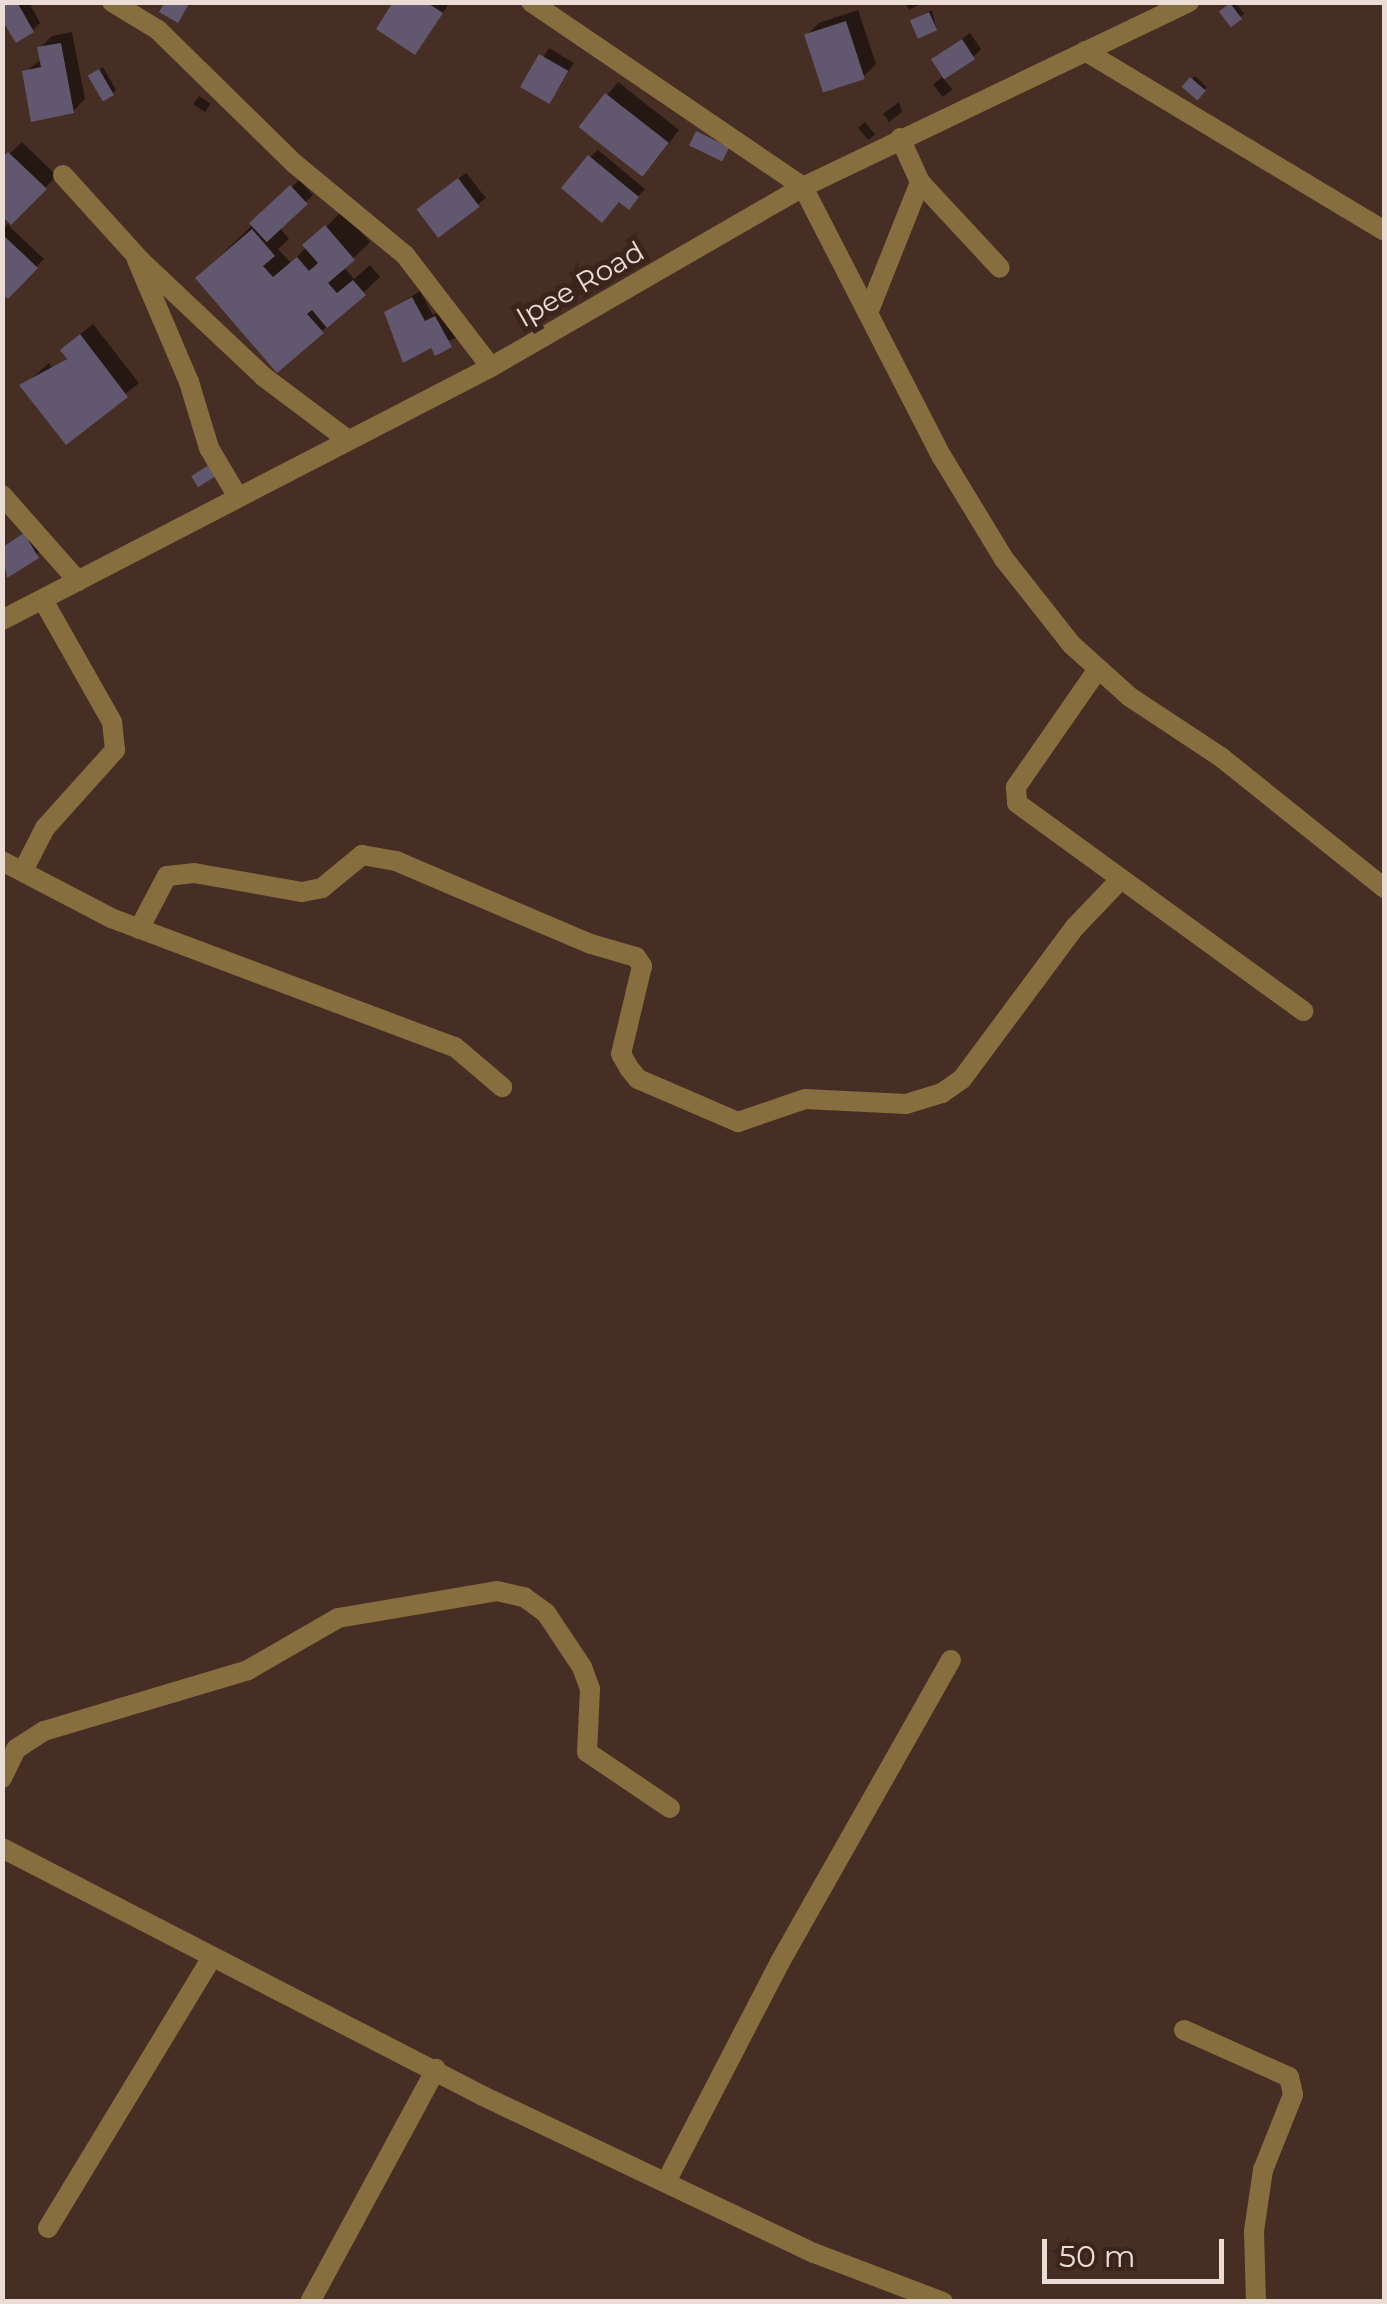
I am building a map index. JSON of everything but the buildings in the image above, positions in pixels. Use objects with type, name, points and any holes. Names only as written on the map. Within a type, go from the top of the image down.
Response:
[{"type":"street","points":[[112,2],[158,30],[295,164],[405,255],[491,367]]},
{"type":"street","points":[[531,2],[804,187],[1004,559],[1098,669],[1384,888]]},
{"type":"street","name":"Ipee Road","points":[[2,620],[491,367],[804,187],[1165,8],[1188,2]]},
{"type":"street","points":[[1085,51],[1384,231]]},
{"type":"street","points":[[900,138],[920,182],[1000,268]]},
{"type":"street","points":[[62,175],[134,254],[291,401],[348,440]]},
{"type":"street","points":[[868,312],[920,182]]},
{"type":"street","points":[[134,254],[189,382],[209,448],[238,497]]},
{"type":"street","points":[[2,495],[78,581]]},
{"type":"street","points":[[24,870],[45,828],[116,750],[112,722],[44,600]]},
{"type":"street","points":[[1098,669],[1016,787],[1017,802],[1119,880],[1303,1010]]},
{"type":"street","points":[[139,929],[167,876],[194,873],[302,892],[322,888],[362,855],[396,861],[591,944],[636,956],[642,966],[622,1040],[630,1068],[638,1079],[738,1122],[804,1099],[906,1104],[942,1093],[962,1079],[1075,927],[1119,880]]},
{"type":"street","points":[[2,860],[139,929],[454,1047],[502,1087]]},
{"type":"street","points":[[2,1778],[16,1749],[44,1731],[248,1670],[338,1618],[498,1590],[524,1596],[546,1613],[582,1667],[590,1690],[587,1752],[670,1808]]},
{"type":"street","points":[[667,2180],[780,1962],[951,1660]]},
{"type":"street","points":[[2,1848],[436,2070],[814,2253],[943,2302]]},
{"type":"street","points":[[48,2228],[212,1958]]},
{"type":"street","points":[[1184,2030],[1289,2077],[1294,2096],[1261,2185],[1256,2302]]},
{"type":"street","points":[[310,2302],[436,2070]]}]
